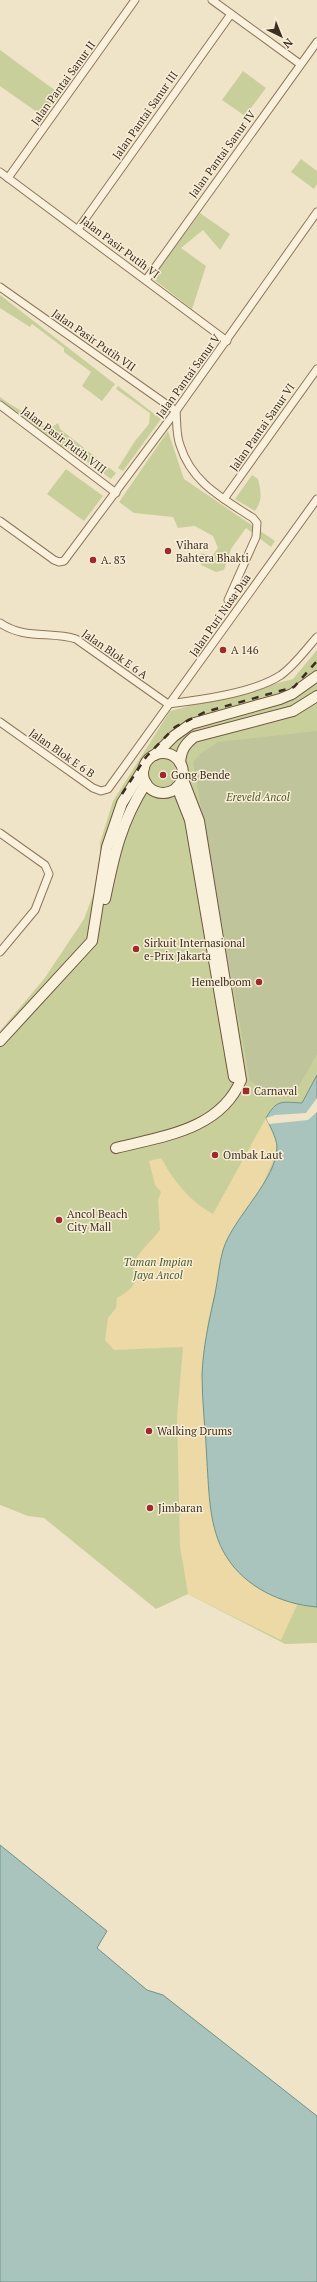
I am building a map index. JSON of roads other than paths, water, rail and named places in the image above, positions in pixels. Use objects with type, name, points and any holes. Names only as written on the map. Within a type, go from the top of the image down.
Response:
[{"type":"street","name":"Jalan Pantai Sanur II","points":[[8,178],[135,0]]},
{"type":"street","points":[[212,0],[300,64]]},
{"type":"street","name":"Jalan Pantai Sanur III","points":[[78,229],[231,14]]},
{"type":"street","name":"Jalan Pantai Sanur IV","points":[[146,280],[317,42]]},
{"type":"street","name":"Jalan Pasir Putih VI","points":[[0,172],[227,341]]},
{"type":"street","name":"Jalan Pantai Sanur V","points":[[0,521],[59,562],[64,561],[176,412],[317,212]]},
{"type":"street","name":"Jalan Pasir Putih VII","points":[[0,287],[176,412]]},
{"type":"street","name":"Jalan Pantai Sanur VI","points":[[224,499],[317,369]]},
{"type":"street","name":"Jalan Pasir Putih VIII","points":[[0,405],[116,493]]},
{"type":"street","points":[[176,412],[179,444],[187,463],[204,486],[253,518],[258,526],[248,558],[228,600]]},
{"type":"street","name":"Jalan Puri Nusa Dua","points":[[112,784],[168,704],[198,666],[317,499]]},
{"type":"street","name":"Jalan Blok E 6 A","points":[[0,623],[18,632],[43,637],[67,637],[76,640],[168,704]]},
{"type":"street","points":[[168,704],[214,698],[270,681],[282,674],[295,662],[317,636]]},
{"type":"street","points":[[0,1041],[92,941],[107,847],[122,803],[150,758],[174,736],[191,724],[280,699],[292,694],[317,676]]},
{"type":"street","points":[[177,787],[190,820],[234,1078],[231,1089],[221,1101],[197,1119],[115,1146],[178,1133],[199,1124],[226,1106],[236,1093],[241,1080],[199,821],[182,777],[180,763],[181,753],[186,744],[194,737],[293,711],[317,696]]},
{"type":"street","name":"Jalan Blok E 6 B","points":[[0,722],[93,788],[101,791],[108,789],[112,784]]},
{"type":"street","points":[[155,755],[169,754],[180,763]]},
{"type":"street","points":[[96,923],[104,900],[116,846],[131,807],[146,783],[144,768]]},
{"type":"street","points":[[146,783],[158,792],[167,793],[177,787],[182,777]]},
{"type":"street","points":[[0,833],[45,865],[50,874],[35,910],[0,952]]},
{"type":"water","points":[[317,1075],[317,1607],[277,1598],[254,1585],[243,1577],[234,1567],[220,1545],[213,1522],[209,1498],[202,1375],[207,1334],[223,1250],[228,1237],[236,1224],[263,1185],[275,1159],[277,1146],[273,1132],[266,1118],[273,1108],[280,1103],[302,1103]]},
{"type":"water","points":[[0,1845],[107,1931],[97,1948],[147,1990],[163,1995],[317,2116],[317,2282],[0,2282]]},
{"type":"railway","points":[[122,794],[146,757],[175,727],[205,712],[294,687],[317,661]]},
{"type":"place","name":"Vihara Bahtera Bhakti","points":[[168,551]]},
{"type":"place","name":"A. 83","points":[[93,560]]},
{"type":"place","name":"A 146","points":[[223,650]]},
{"type":"place","name":"Gong Bende","points":[[163,775]]},
{"type":"place","name":"Sirkuit Internasional e-Prix Jakarta","points":[[136,949]]},
{"type":"place","name":"Hemelboom","points":[[259,982]]},
{"type":"place","name":"Carnaval","points":[[246,1091]]},
{"type":"place","name":"Ombak Laut","points":[[215,1155]]},
{"type":"place","name":"Ancol Beach City Mall","points":[[59,1220]]},
{"type":"place","name":"Walking Drums","points":[[149,1431]]},
{"type":"place","name":"Jimbaran","points":[[150,1508]]},
{"type":"park label","name":"Ereveld Ancol","points":[[258,797]]},
{"type":"park label","name":"Taman Impian Jaya Ancol","points":[[158,1268]]}]
